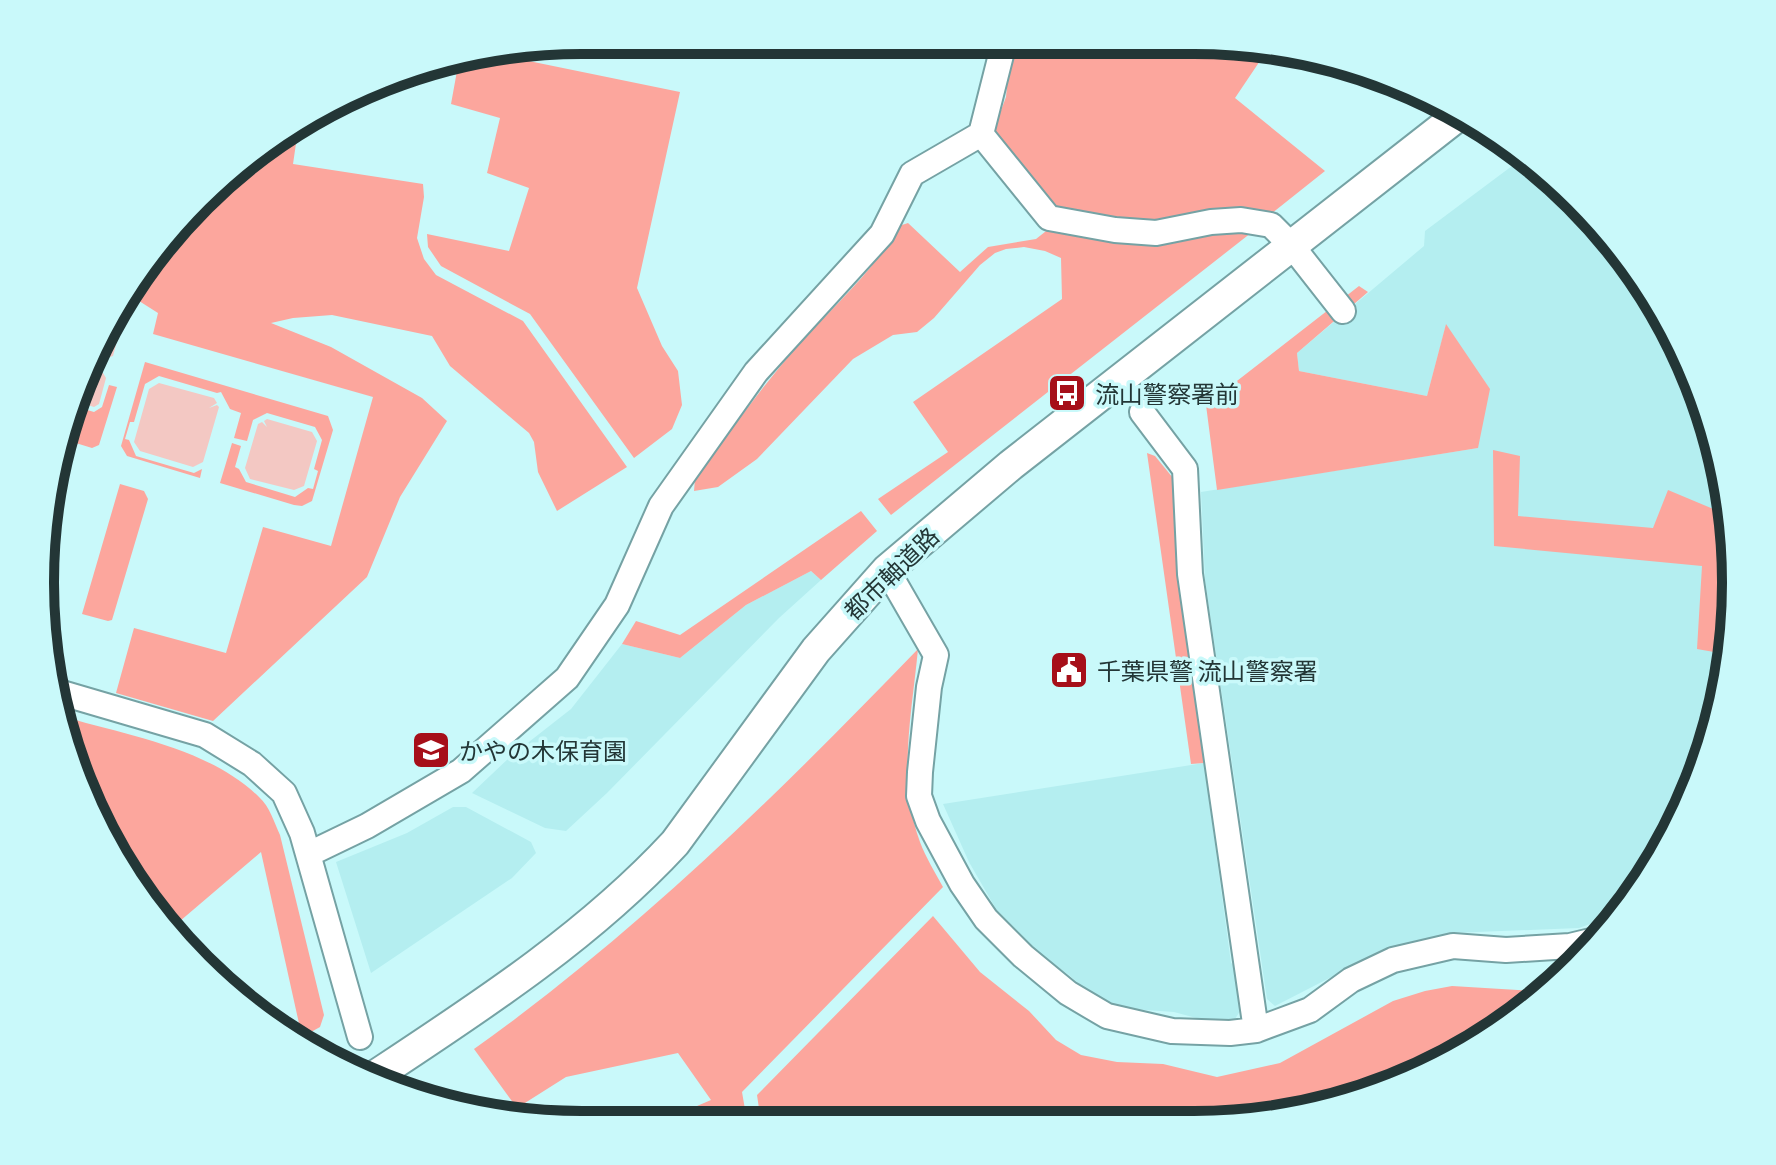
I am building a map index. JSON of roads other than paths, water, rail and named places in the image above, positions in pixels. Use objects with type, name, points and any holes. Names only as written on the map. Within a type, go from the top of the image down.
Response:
[{"type":"street","points":[[309,854],[367,826],[461,771],[567,678],[617,605],[661,506],[756,372],[882,234],[912,174],[981,134],[1001,54]]},
{"type":"street","name":"都市軸道路","points":[[389,1074],[570,939],[651,869],[675,843],[816,650],[887,570],[1011,465],[1451,121]]},
{"type":"street","points":[[981,134],[1049,218],[1115,230],[1156,233],[1211,222],[1241,220],[1271,225],[1292,246],[1343,311]]},
{"type":"street","points":[[1142,412],[1185,469],[1190,574],[1256,1030]]},
{"type":"street","points":[[887,570],[936,655],[929,687],[919,796],[928,821],[962,884],[986,919],[1023,956],[1068,993],[1107,1016],[1172,1031],[1230,1033],[1256,1030],[1310,1010],[1351,980],[1393,960],[1453,946],[1506,950],[1579,944]]},
{"type":"street","points":[[66,694],[205,735],[252,764],[284,793],[309,854],[360,1037]]},
{"type":"place","name":"流山警察署前","points":[[1067,393]]},
{"type":"place","name":"千葉県警 流山警察署","points":[[1069,670]]},
{"type":"place","name":"かやの木保育園","points":[[431,750]]}]
